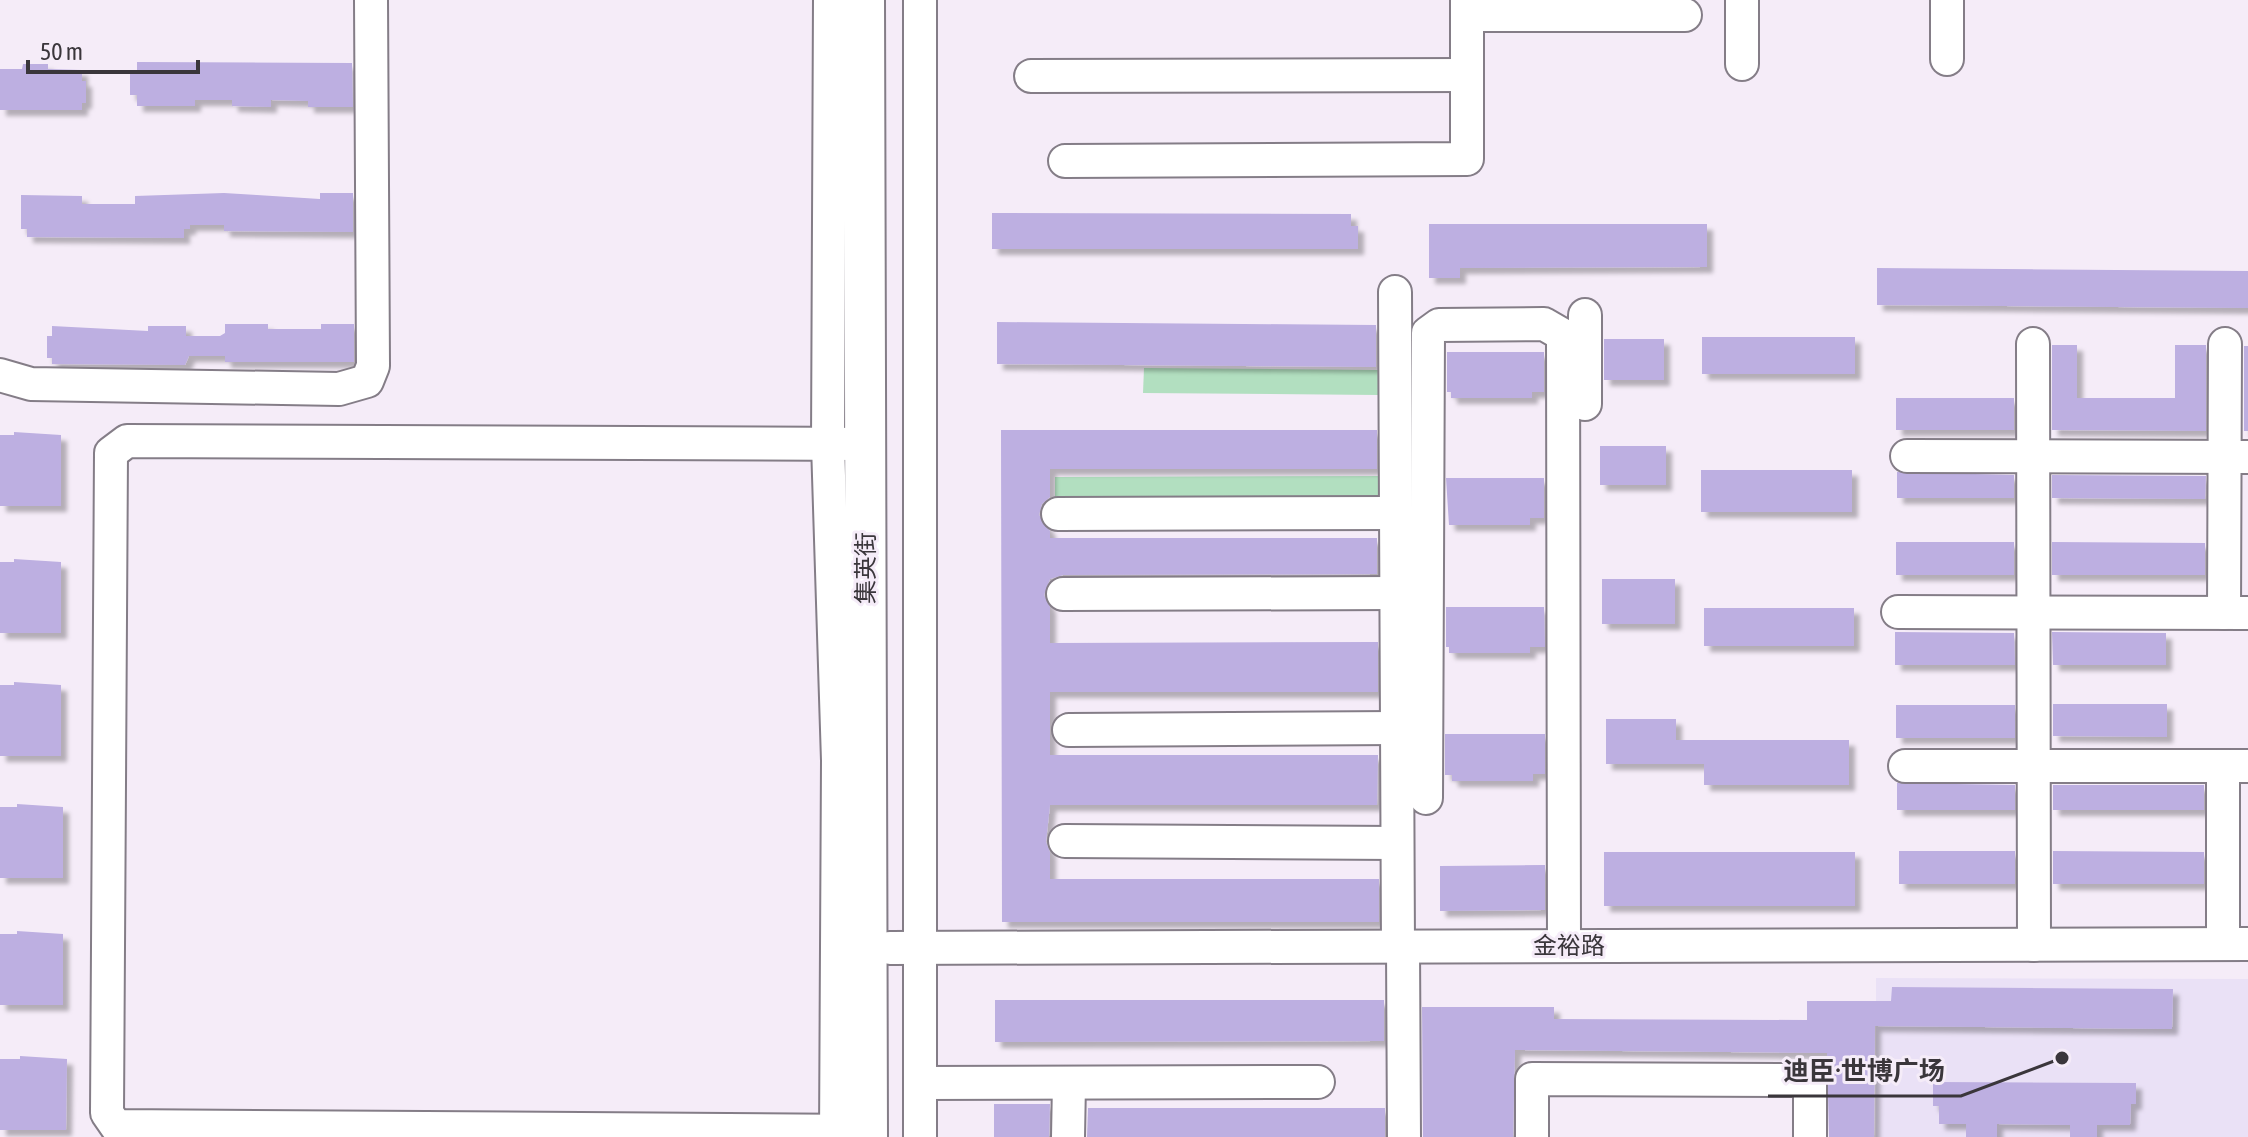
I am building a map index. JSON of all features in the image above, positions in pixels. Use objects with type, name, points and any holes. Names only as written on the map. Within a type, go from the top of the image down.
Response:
[{"type":"main road","name":"集英街","points":[[859,1135],[847,444],[864,0]]},
{"type":"main road","name":"集英街","points":[[859,1135],[906,948],[887,0]]},
{"type":"street","points":[[0,375],[31,384],[339,389],[367,381],[373,366],[371,0]]},
{"type":"street","points":[[830,0],[847,444],[127,441],[116,446],[111,453],[107,1113],[116,1126],[859,1135]]},
{"type":"street","points":[[920,0],[906,948],[920,1083],[920,1137]]},
{"type":"street","points":[[1742,0],[1742,64]]},
{"type":"street","points":[[1947,0],[1947,59]]},
{"type":"street","points":[[1065,161],[1467,159],[1467,8],[1685,15]]},
{"type":"street","points":[[1031,76],[1467,75]]},
{"type":"street","points":[[1395,292],[1397,843],[1404,1137]]},
{"type":"street","points":[[1575,946],[1585,315]]},
{"type":"street","points":[[1426,798],[1428,333],[1439,325],[1544,324],[1563,335],[1575,946]]},
{"type":"street","points":[[2033,344],[2034,945]]},
{"type":"street","points":[[1898,612],[2236,613],[2236,457],[2225,344]]},
{"type":"street","points":[[1907,456],[2236,457]]},
{"type":"street","points":[[1058,514],[1396,513]]},
{"type":"street","points":[[1063,594],[1397,593]]},
{"type":"street","points":[[1069,730],[1397,728]]},
{"type":"street","points":[[1905,766],[2235,766],[2235,944]]},
{"type":"street","points":[[1065,841],[1397,843]]},
{"type":"street","name":"金裕路","points":[[906,948],[2235,944]]},
{"type":"street","points":[[1532,1137],[1532,1079],[1810,1080],[1810,1137]]},
{"type":"street","points":[[920,1083],[1318,1082]]},
{"type":"street","points":[[1068,1137],[1069,1083]]},
{"type":"shaded area","points":[[1876,978],[2248,979],[2248,1137],[1876,1137]]},
{"type":"green space","points":[[1144,368],[1378,370],[1378,395],[1143,393]]},
{"type":"green space","points":[[1387,476],[1387,499],[1055,499],[1055,477]]},
{"type":"building","points":[[137,62],[352,63],[353,107],[308,107],[308,101],[271,100],[271,107],[232,106],[232,100],[195,100],[195,106],[137,106],[137,95],[130,95],[130,71],[137,71]]},
{"type":"building","points":[[23,64],[48,64],[48,69],[82,70],[82,81],[86,81],[86,103],[82,103],[82,110],[0,110],[0,69],[22,69]]},
{"type":"building","points":[[224,193],[320,199],[320,193],[353,193],[353,232],[224,231],[224,225],[190,225],[190,229],[184,229],[184,238],[27,237],[27,229],[21,229],[21,195],[82,196],[82,204],[135,204],[135,196]]},
{"type":"building","points":[[992,213],[1351,214],[1351,226],[1358,226],[1358,249],[992,249]]},
{"type":"building","points":[[1429,224],[1707,224],[1707,267],[1460,268],[1460,278],[1429,278]]},
{"type":"building","points":[[1877,268],[2248,271],[2248,308],[1877,305]]},
{"type":"building","points":[[997,322],[1376,325],[1376,367],[997,364]]},
{"type":"building","points":[[225,324],[268,324],[268,329],[321,329],[321,324],[354,324],[354,362],[225,362],[225,356],[189,356],[185,365],[52,364],[52,358],[47,358],[47,336],[52,336],[52,326],[148,331],[148,326],[186,326],[186,336],[220,336],[225,333]]},
{"type":"building","points":[[1702,337],[1855,337],[1855,374],[1702,374]]},
{"type":"building","points":[[1604,339],[1664,339],[1664,380],[1604,380]]},
{"type":"building","points":[[2052,345],[2077,345],[2077,398],[2175,398],[2175,345],[2206,345],[2206,431],[2052,430]]},
{"type":"building","points":[[2244,346],[2248,346],[2248,431],[2244,431]]},
{"type":"building","points":[[1447,352],[1544,352],[1544,392],[1532,392],[1532,398],[1451,398],[1451,392],[1447,392]]},
{"type":"building","points":[[1896,398],[2014,398],[2014,430],[1896,430]]},
{"type":"building","points":[[1001,430],[1377,430],[1377,469],[1050,469],[1050,497],[1042,504],[1039,515],[1050,531],[1050,538],[1377,538],[1377,574],[1063,575],[1050,579],[1044,595],[1050,607],[1050,643],[1378,642],[1378,692],[1050,692],[1050,755],[1378,755],[1377,805],[1050,805],[1046,842],[1050,852],[1050,879],[1379,879],[1379,922],[1002,922]]},
{"type":"building","points":[[14,432],[61,435],[61,506],[0,506],[0,435],[14,435]]},
{"type":"building","points":[[1600,446],[1666,446],[1666,485],[1600,485]]},
{"type":"building","points":[[1701,470],[1852,470],[1852,512],[1701,512]]},
{"type":"building","points":[[1897,472],[2014,475],[2014,498],[1897,498]]},
{"type":"building","points":[[2052,475],[2206,476],[2205,499],[2052,498]]},
{"type":"building","points":[[1446,478],[1544,478],[1544,518],[1530,518],[1530,525],[1449,525]]},
{"type":"building","points":[[1896,542],[2014,542],[2014,575],[1896,575]]},
{"type":"building","points":[[2052,542],[2205,543],[2205,575],[2052,575]]},
{"type":"building","points":[[14,559],[61,562],[61,633],[0,633],[0,562],[14,562]]},
{"type":"building","points":[[1602,579],[1675,579],[1675,624],[1602,624]]},
{"type":"building","points":[[1446,607],[1544,607],[1545,647],[1530,647],[1530,653],[1449,653],[1449,647],[1446,647]]},
{"type":"building","points":[[1704,608],[1854,608],[1854,646],[1704,646]]},
{"type":"building","points":[[1895,632],[2014,633],[2015,665],[1895,665]]},
{"type":"building","points":[[2052,632],[2166,633],[2166,665],[2053,665]]},
{"type":"building","points":[[14,682],[61,685],[61,756],[0,756],[0,685],[14,685]]},
{"type":"building","points":[[2053,704],[2167,704],[2167,737],[2053,736]]},
{"type":"building","points":[[1896,705],[2015,705],[2015,738],[1896,738]]},
{"type":"building","points":[[1606,719],[1676,719],[1676,740],[1849,740],[1849,785],[1704,785],[1704,764],[1606,764]]},
{"type":"building","points":[[1445,734],[1545,734],[1545,774],[1533,774],[1533,781],[1452,781],[1452,775],[1445,775]]},
{"type":"building","points":[[1897,783],[2015,785],[2015,810],[1897,810]]},
{"type":"building","points":[[2053,785],[2204,785],[2204,810],[2053,810]]},
{"type":"building","points":[[17,804],[63,807],[63,878],[0,878],[0,807],[17,807]]},
{"type":"building","points":[[1899,851],[2015,851],[2015,884],[1899,884]]},
{"type":"building","points":[[2053,851],[2204,852],[2204,884],[2053,884]]},
{"type":"building","points":[[1604,852],[1855,852],[1855,906],[1604,906]]},
{"type":"building","points":[[1545,865],[1545,910],[1440,911],[1440,866]]},
{"type":"building","points":[[17,931],[63,934],[63,1005],[0,1005],[0,934],[17,934]]},
{"type":"building","points":[[1892,987],[2173,989],[2172,1029],[1875,1026],[1874,1137],[1829,1137],[1827,1053],[1515,1050],[1513,1137],[1423,1137],[1422,1007],[1554,1007],[1554,1019],[1807,1020],[1807,1001],[1891,1001]]},
{"type":"building","points":[[995,1000],[1384,1000],[1384,1041],[995,1042]]},
{"type":"building","points":[[20,1056],[67,1059],[66,1130],[0,1130],[0,1059],[20,1059]]},
{"type":"building","points":[[1933,1082],[2136,1083],[2136,1104],[2131,1104],[2130,1125],[2097,1125],[2097,1137],[2070,1137],[2070,1125],[1997,1124],[1997,1137],[1966,1137],[1966,1124],[1939,1124],[1939,1106],[1933,1106]]},
{"type":"building","points":[[994,1104],[1050,1104],[1049,1137],[994,1137]]},
{"type":"building","points":[[1088,1108],[1385,1108],[1385,1137],[1087,1137]]},
{"type":"place","name":"迪臣·世博广场","points":[[2062,1058]]}]
